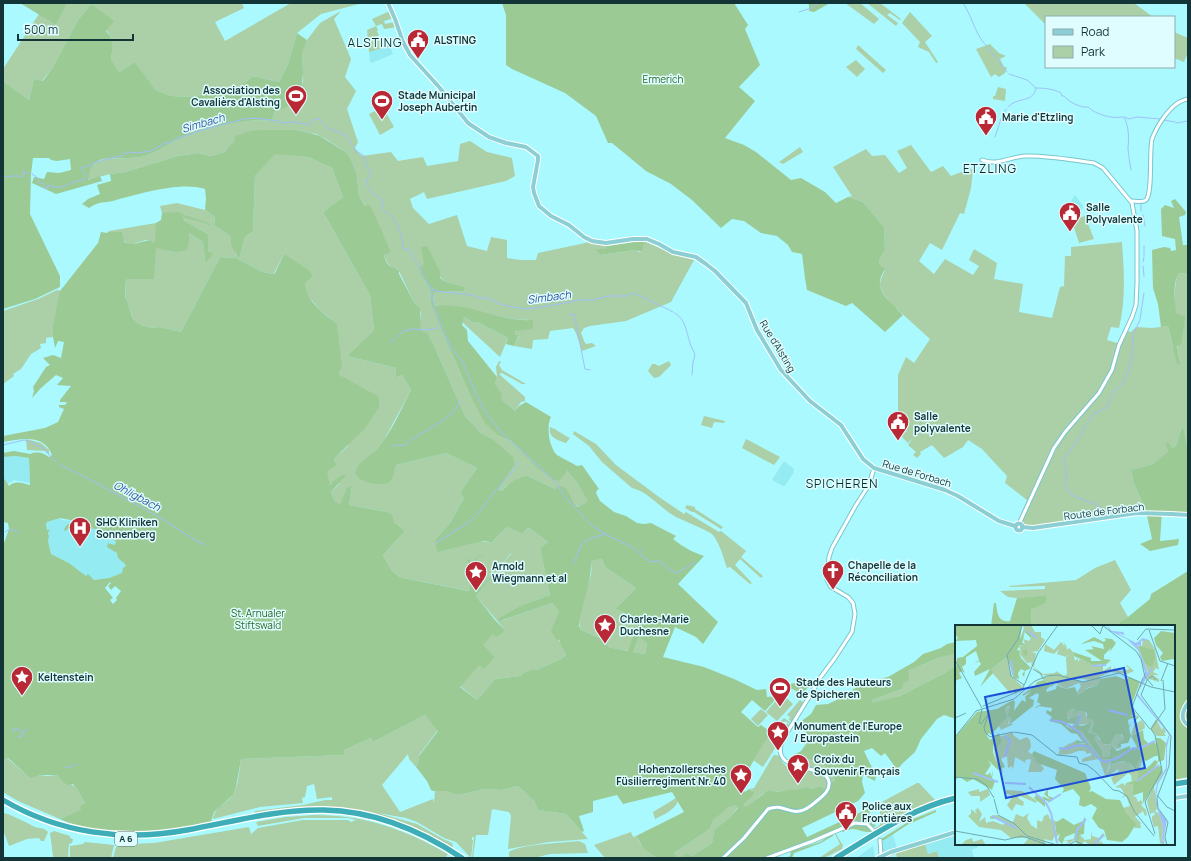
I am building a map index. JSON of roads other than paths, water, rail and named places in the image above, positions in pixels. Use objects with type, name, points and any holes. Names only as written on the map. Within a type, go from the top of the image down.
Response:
[{"type":"highway","points":[[1175,783],[1188,781]]},
{"type":"highway","points":[[836,858],[900,820],[955,799]]},
{"type":"highway","name":"A 6","points":[[6,803],[60,825],[84,831],[112,835],[136,836],[166,833],[290,811],[343,811],[391,821],[433,840],[462,858]]},
{"type":"highway","points":[[844,858],[908,819],[942,803]]},
{"type":"highway","name":"A 6","points":[[259,817],[316,813],[333,813],[361,817],[390,824],[408,831],[456,858]]},
{"type":"main road","name":"Rue d'Alsting","points":[[388,3],[403,42],[410,55],[440,88],[468,123],[474,128],[499,141],[526,147],[537,155],[538,160],[533,188],[539,206],[551,216],[569,225],[592,241],[606,243],[633,239],[647,239],[673,252],[696,257],[706,264],[746,303],[757,330],[781,370],[810,400],[841,425],[857,450]]},
{"type":"main road","name":"Rue de Forbach","points":[[857,450],[863,460],[874,468],[945,490],[958,496],[999,521],[1019,526]]},
{"type":"main road","name":"Route de Forbach","points":[[1019,526],[1033,528],[1137,513],[1188,515]]},
{"type":"main road","points":[[1188,703],[1182,714],[1183,720],[1188,725]]},
{"type":"main road","points":[[1175,798],[1188,796]]},
{"type":"main road","points":[[880,857],[895,850],[955,831]]},
{"type":"street","points":[[1131,201],[1144,201],[1148,199],[1150,188],[1152,139],[1162,120],[1171,108],[1188,99]]},
{"type":"street","points":[[982,160],[992,162],[1025,156],[1094,163],[1103,168],[1131,201],[1137,231],[1136,305],[1123,335],[1112,370],[1099,393],[1065,432],[1054,448],[1019,526]]},
{"type":"street","points":[[724,858],[744,838],[768,809],[779,807],[792,811],[802,811],[812,805],[828,791],[829,784],[826,776],[821,773],[792,765],[785,760],[781,751],[781,746],[783,739],[820,678],[848,639],[854,626],[855,614],[853,603],[848,597],[831,587],[826,575],[832,548],[869,485],[874,468]]},
{"type":"street","points":[[767,858],[813,841],[855,823],[868,824],[874,831]]},
{"type":"street","points":[[880,840],[880,857]]},
{"type":"waterway","points":[[799,12],[811,8],[819,3]]},
{"type":"waterway","points":[[963,3],[984,43]]},
{"type":"waterway","points":[[985,44],[1007,72]]},
{"type":"waterway","points":[[1009,74],[1027,80],[1036,88],[1049,89],[1061,93],[1062,96],[1075,104],[1082,107],[1088,107],[1091,110],[1105,116],[1123,117]]},
{"type":"waterway","points":[[1008,107],[1016,102],[1032,96],[1036,88]]},
{"type":"waterway","points":[[995,137],[1006,109]]},
{"type":"waterway","points":[[1124,117],[1128,132],[1128,150],[1131,170]]},
{"type":"waterway","points":[[1125,117],[1128,119],[1137,117],[1161,119]]},
{"type":"waterway","name":"Simbach","points":[[32,174],[38,178],[39,183],[44,184],[44,188],[48,188],[48,185],[58,187],[84,180],[86,176],[81,168],[96,162],[124,155],[126,152],[137,153],[151,151],[165,143],[170,143],[175,139],[209,128],[248,118],[279,121],[280,123],[296,122],[308,125],[315,119],[319,119],[328,128],[345,135],[356,151],[364,156],[366,165],[371,174],[367,180],[368,187],[373,194],[382,199],[382,209],[394,219],[400,231],[404,249],[410,250],[415,261]]},
{"type":"waterway","points":[[1164,120],[1175,122]]},
{"type":"waterway","points":[[1176,123],[1188,121]]},
{"type":"waterway","name":"Simbach","points":[[3,176],[22,177],[23,172],[29,173]]},
{"type":"waterway","points":[[1141,203],[1141,211]]},
{"type":"waterway","points":[[1143,215],[1145,226]]},
{"type":"waterway","points":[[1144,246],[1144,255]]},
{"type":"waterway","points":[[1143,262],[1144,257]]},
{"type":"waterway","name":"Simbach","points":[[417,263],[426,281],[435,291],[488,298],[502,305],[527,309],[580,300],[593,300],[608,296],[626,296],[630,294],[637,294],[673,312]]},
{"type":"waterway","points":[[1143,266],[1144,276]]},
{"type":"waterway","points":[[432,288],[432,299],[434,304]]},
{"type":"waterway","points":[[1140,319],[1144,293]]},
{"type":"waterway","points":[[434,306],[441,326],[453,351],[462,360],[475,392],[485,411],[499,430],[544,471],[558,486],[565,497],[591,525],[607,535],[632,547],[650,562],[659,561],[677,573],[695,562]]},
{"type":"waterway","name":"Simbach","points":[[675,313],[684,322],[690,344],[695,355],[692,375]]},
{"type":"waterway","points":[[569,315],[574,314],[585,369],[590,370]]},
{"type":"waterway","points":[[1134,333],[1140,320]]},
{"type":"waterway","points":[[390,343],[403,331],[437,328]]},
{"type":"waterway","points":[[1108,513],[1095,504],[1076,497],[1070,493],[1065,485],[1067,474],[1064,459],[1094,414],[1107,407],[1113,392],[1124,381],[1132,358],[1133,334]]},
{"type":"waterway","points":[[398,445],[405,445],[445,419],[457,407],[459,400]]},
{"type":"waterway","name":"Ohligbach","points":[[3,445],[24,440],[28,441],[43,448],[57,463]]},
{"type":"waterway","points":[[392,447],[396,445]]},
{"type":"waterway","points":[[436,543],[469,522],[480,511],[515,468],[517,465],[516,462]]},
{"type":"waterway","name":"Ohligbach","points":[[60,465],[159,517],[205,545]]},
{"type":"waterway","points":[[5,532],[10,529],[19,532]]},
{"type":"waterway","points":[[573,564],[582,544],[589,539],[605,534]]},
{"type":"waterway","points":[[640,552],[643,549]]},
{"type":"waterway","points":[[13,730],[19,729],[24,736]]},
{"type":"waterway","points":[[22,732],[28,729]]},
{"type":"waterway","points":[[18,737],[22,736]]},
{"type":"waterway","points":[[65,768],[72,766]]},
{"type":"place","name":"ALSTING","points":[[418,60]]},
{"type":"place","name":"Association des Cavalièrs d'Alsting","points":[[296,116]]},
{"type":"place","name":"Stade Municipal Joseph Aubertin","points":[[382,120]]},
{"type":"place","name":"Marie d'Etzling","points":[[986,136]]},
{"type":"place","name":"Salle Polyvalente","points":[[1070,232]]},
{"type":"place","name":"Salle polyvalente","points":[[898,442]]},
{"type":"place","name":"SHG Kliniken Sonnenberg","points":[[80,548]]},
{"type":"place","name":"Chapelle de la Réconciliation","points":[[833,590]]},
{"type":"place","name":"Arnold Wiegmann et al","points":[[476,592]]},
{"type":"place","name":"Charles-Marie Duchesne","points":[[605,644]]},
{"type":"place","name":"Keltenstein","points":[[22,696]]},
{"type":"place","name":"Stade des Hauteurs de Spicheren","points":[[780,708]]},
{"type":"place","name":"Monument de l'Europe / Europastein","points":[[778,752]]},
{"type":"place","name":"Croix du Souvenir Français","points":[[798,784]]},
{"type":"place","name":"Hohenzollersches Füsilierregiment Nr. 40","points":[[741,794]]},
{"type":"place","name":"Police aux Frontières","points":[[846,832]]},
{"type":"district","name":"ALSTING","points":[[375,43]]},
{"type":"district","name":"ETZLING","points":[[990,169]]},
{"type":"district","name":"SPICHEREN","points":[[842,484]]},
{"type":"park label","name":"Ermerich","points":[[663,79]]},
{"type":"park label","name":"St. Arnualer Stiftswald","points":[[258,618]]}]
